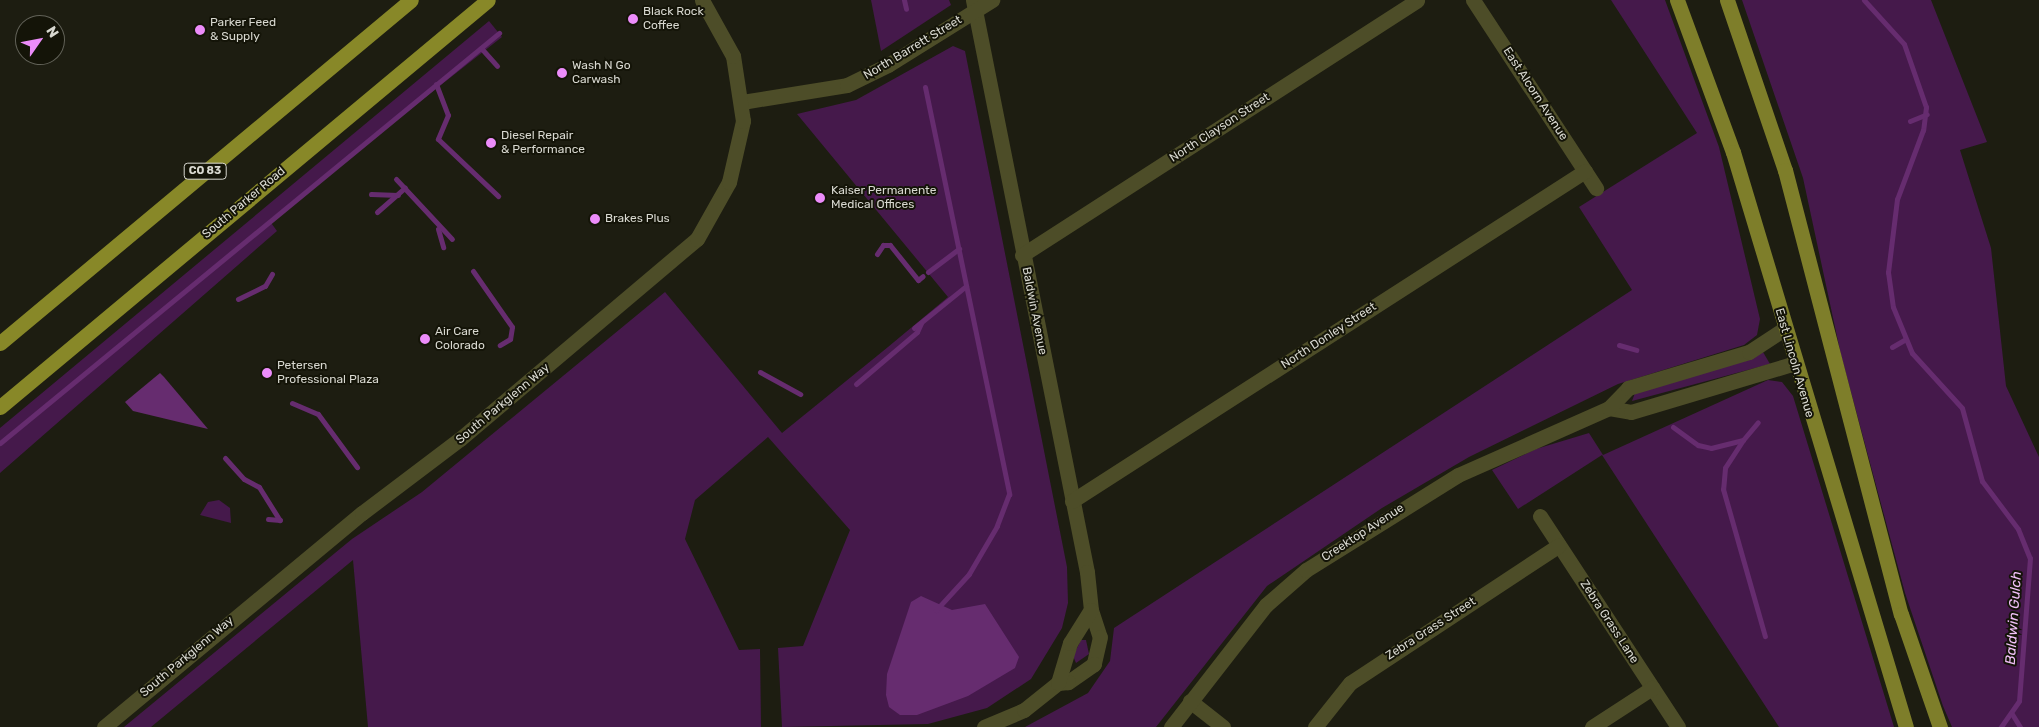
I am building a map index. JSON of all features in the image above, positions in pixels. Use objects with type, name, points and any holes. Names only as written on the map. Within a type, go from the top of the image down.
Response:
[{"type":"highway","name":"CO 83","points":[[0,343],[411,0]]},
{"type":"highway","name":"South Parker Road","points":[[0,407],[488,0]]},
{"type":"main road","name":"East Lincoln Avenue","points":[[1677,0],[1729,140],[1784,329],[1906,727]]},
{"type":"main road","points":[[1727,0],[1786,170],[1900,614],[1940,727]]},
{"type":"street","name":"South Parkglenn Way","points":[[104,727],[362,512],[460,440],[691,246],[709,223],[729,182],[740,142],[742,102],[729,48],[702,0]]},
{"type":"street","name":"North Barrett Street","points":[[742,102],[847,85],[888,65],[974,6],[992,0]]},
{"type":"street","name":"North Clayson Street","points":[[1022,255],[1417,0]]},
{"type":"street","name":"East Alcorn Avenue","points":[[1473,0],[1596,188]]},
{"type":"street","name":"Baldwin Avenue","points":[[974,6],[1072,501],[1091,610],[1099,632],[1098,656],[1086,671],[1058,684],[1024,710],[984,727]]},
{"type":"street","name":"North Donley Street","points":[[1072,501],[1585,171]]},
{"type":"street","name":"Creektop Avenue","points":[[1171,727],[1270,600],[1300,574],[1440,485],[1609,408],[1628,388],[1749,352],[1784,329]]},
{"type":"street","points":[[1609,408],[1631,412],[1795,363]]},
{"type":"street","name":"Zebra Grass Lane","points":[[1540,516],[1678,727]]},
{"type":"street","name":"Zebra Grass Street","points":[[1315,727],[1332,701],[1356,678],[1559,545]]},
{"type":"street","points":[[1058,684],[1070,643],[1091,610]]},
{"type":"street","points":[[1592,727],[1652,688]]},
{"type":"street","points":[[1190,701],[1223,727]]},
{"type":"shaded area","points":[[871,0],[949,0],[951,5],[881,51]]},
{"type":"shaded area","points":[[1611,0],[1665,0],[1719,147],[1760,319],[1757,335],[1744,345],[1618,384],[1469,457],[1382,508],[1267,586],[1156,727],[1025,727],[1088,693],[1110,661],[1114,628],[1632,290],[1579,207],[1697,133]]},
{"type":"shaded area","points":[[1742,0],[1931,0],[1987,142],[1960,150],[1991,248],[2006,386],[2039,457],[2039,727],[1952,727],[1943,706],[1905,593],[1841,355],[1803,178]]},
{"type":"shaded area","points":[[489,21],[502,37],[269,220],[277,231],[0,473],[0,428]]},
{"type":"shaded area","points":[[953,46],[965,51],[1067,567],[1068,603],[1062,628],[1031,679],[987,708],[928,724],[782,727],[778,648],[803,646],[850,530],[768,437],[695,500],[685,539],[739,650],[760,649],[761,727],[368,727],[353,560],[151,727],[124,727],[352,539],[422,492],[665,292],[782,433],[888,347],[948,297],[797,114],[856,100]]},
{"type":"shaded area","points":[[1763,352],[1770,364],[1632,401],[1635,393]]},
{"type":"shaded area","points":[[160,373],[208,429],[133,411],[125,402]]},
{"type":"shaded area","points":[[1768,380],[1782,382],[1793,396],[1894,727],[1779,727],[1602,455],[1518,509],[1492,470],[1536,449],[1589,433],[1603,455]]},
{"type":"shaded area","points":[[219,500],[230,508],[231,523],[200,515],[208,502]]},
{"type":"shaded area","points":[[921,596],[952,610],[985,604],[1019,657],[1015,668],[968,696],[917,715],[900,715],[889,707],[886,695],[887,674],[911,602]]},
{"type":"shaded area","points":[[1081,640],[1086,640],[1089,654],[1076,663],[1073,656]]},
{"type":"waterway","points":[[904,0],[906,9]]},
{"type":"waterway","name":"Baldwin Gulch","points":[[1864,0],[1904,44],[1926,107],[1923,130],[1897,199],[1888,272],[1893,307],[1912,353],[1962,408],[1982,481],[2018,529],[2030,558],[2019,701],[2001,727]]},
{"type":"waterway","points":[[0,443],[499,33]]},
{"type":"waterway","points":[[481,48],[497,66]]},
{"type":"waterway","points":[[436,84],[448,115],[438,139],[498,196]]},
{"type":"waterway","points":[[925,87],[1009,494],[997,526],[969,574],[936,610]]},
{"type":"waterway","points":[[1910,121],[1927,114]]},
{"type":"waterway","points":[[396,179],[452,239]]},
{"type":"waterway","points":[[377,212],[405,188]]},
{"type":"waterway","points":[[371,194],[398,195]]},
{"type":"waterway","points":[[438,229],[443,247]]},
{"type":"waterway","points":[[877,254],[883,245],[890,245],[918,280],[923,276]]},
{"type":"waterway","points":[[928,272],[959,249]]},
{"type":"waterway","points":[[473,271],[512,327],[510,339],[500,345]]},
{"type":"waterway","points":[[238,299],[265,286],[272,274]]},
{"type":"waterway","points":[[914,328],[966,286]]},
{"type":"waterway","points":[[856,384],[917,332],[921,323]]},
{"type":"waterway","points":[[1892,347],[1904,340]]},
{"type":"waterway","points":[[1619,345],[1636,350]]},
{"type":"waterway","points":[[760,372],[800,394]]},
{"type":"waterway","points":[[292,403],[318,414],[357,467]]},
{"type":"waterway","points":[[1673,427],[1698,445],[1711,448],[1743,440],[1758,422]]},
{"type":"waterway","points":[[1743,440],[1725,468],[1723,489],[1765,636]]},
{"type":"waterway","points":[[225,458],[244,479],[259,487],[280,520]]},
{"type":"waterway","points":[[268,519],[280,520]]},
{"type":"waterway","points":[[2012,714],[2020,727]]},
{"type":"place","name":"Black Rock Coffee","points":[[633,19]]},
{"type":"place","name":"Parker Feed & Supply","points":[[200,30]]},
{"type":"place","name":"Wash N Go Carwash","points":[[562,73]]},
{"type":"place","name":"Diesel Repair & Performance","points":[[491,143]]},
{"type":"place","name":"Kaiser Permanente Medical Offices","points":[[820,198]]},
{"type":"place","name":"Brakes Plus","points":[[595,219]]},
{"type":"place","name":"Air Care Colorado","points":[[425,339]]},
{"type":"place","name":"Petersen Professional Plaza","points":[[267,373]]}]
